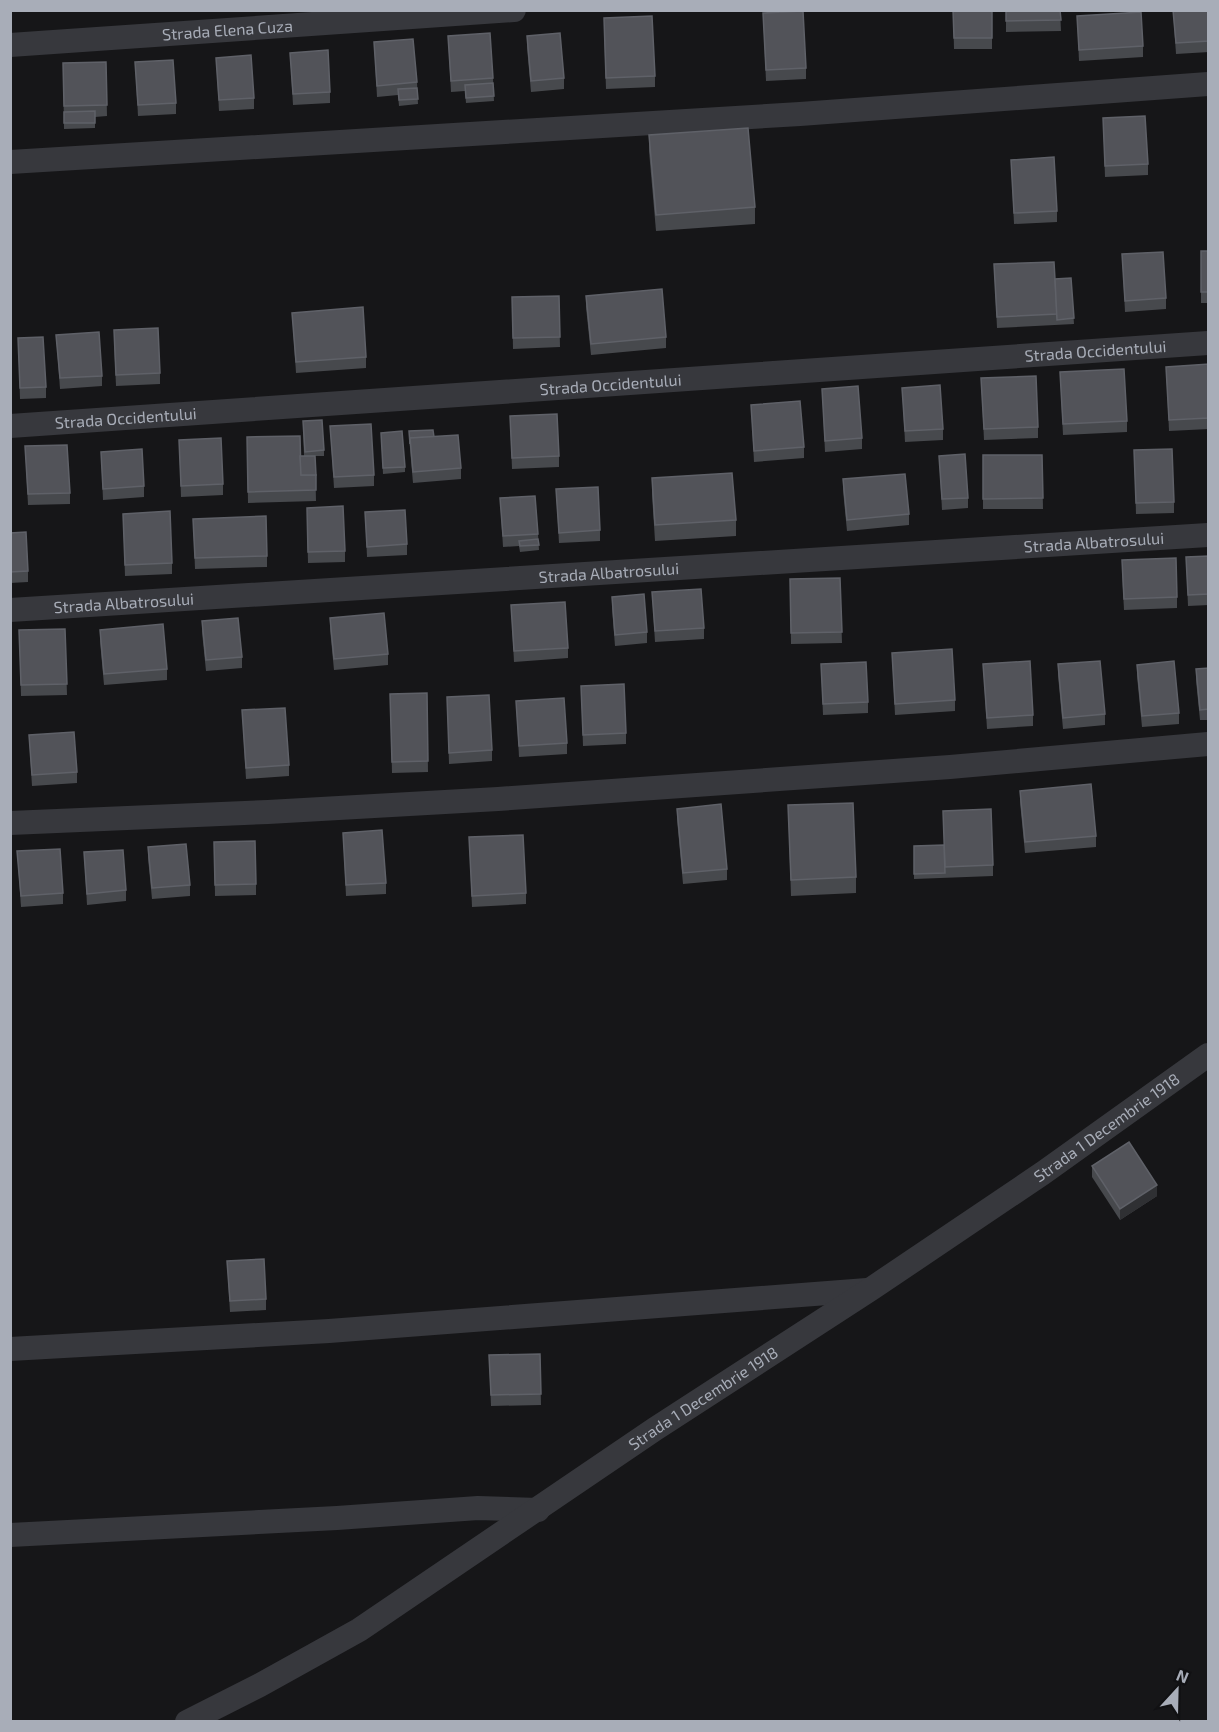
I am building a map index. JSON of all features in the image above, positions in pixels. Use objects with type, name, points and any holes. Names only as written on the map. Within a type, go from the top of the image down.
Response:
[{"type":"street","name":"Strada Elena Cuza","points":[[10,45],[514,10]]},
{"type":"street","points":[[10,162],[788,114],[1209,84]]},
{"type":"street","name":"Strada Occidentului","points":[[10,426],[1209,343]]},
{"type":"street","name":"Strada Albatrosului","points":[[10,610],[1209,535]]},
{"type":"street","points":[[10,823],[279,812],[498,799],[950,767],[1209,744]]},
{"type":"street","name":"Strada 1 Decembrie 1918","points":[[187,1722],[260,1685],[359,1630],[655,1429],[871,1289],[1043,1173],[1209,1055]]},
{"type":"street","points":[[10,1349],[329,1331],[871,1289]]},
{"type":"street","points":[[10,1535],[337,1518],[478,1508],[538,1510]]},
{"type":"building","points":[[953,10],[992,10],[992,38],[954,38]]},
{"type":"building","points":[[1006,10],[1060,10],[1061,20],[1006,21]]},
{"type":"building","points":[[1173,10],[1209,10],[1209,41],[1176,43]]},
{"type":"building","points":[[803,11],[806,68],[766,70],[763,13]]},
{"type":"building","points":[[1141,12],[1143,46],[1079,50],[1077,16]]},
{"type":"building","points":[[652,16],[655,76],[606,78],[604,18]]},
{"type":"building","points":[[490,33],[493,78],[451,81],[448,36]]},
{"type":"building","points":[[560,33],[564,78],[531,81],[527,36]]},
{"type":"building","points":[[413,39],[417,82],[377,86],[374,42]]},
{"type":"building","points":[[328,50],[330,92],[293,94],[290,53]]},
{"type":"building","points":[[251,55],[254,98],[219,100],[216,58]]},
{"type":"building","points":[[173,60],[176,103],[138,105],[135,62]]},
{"type":"building","points":[[106,62],[107,105],[64,106],[63,63]]},
{"type":"building","points":[[493,83],[494,96],[466,98],[465,85]]},
{"type":"building","points":[[417,88],[418,99],[399,100],[398,89]]},
{"type":"building","points":[[95,111],[95,123],[64,123],[64,112]]},
{"type":"building","points":[[1145,116],[1148,164],[1105,166],[1103,118]]},
{"type":"building","points":[[748,128],[755,207],[656,215],[649,135]]},
{"type":"building","points":[[1054,157],[1057,211],[1014,213],[1011,160]]},
{"type":"building","points":[[1201,251],[1209,251],[1209,292],[1201,292]]},
{"type":"building","points":[[1163,252],[1166,298],[1125,301],[1122,254]]},
{"type":"building","points":[[1054,262],[1057,314],[997,317],[994,264]]},
{"type":"building","points":[[1071,278],[1074,318],[1057,320],[1055,279]]},
{"type":"building","points":[[662,289],[666,337],[591,344],[586,296]]},
{"type":"building","points":[[559,296],[560,337],[513,338],[512,297]]},
{"type":"building","points":[[363,307],[366,357],[296,362],[292,313]]},
{"type":"building","points":[[158,328],[160,373],[116,375],[114,330]]},
{"type":"building","points":[[99,332],[102,376],[60,378],[56,335]]},
{"type":"building","points":[[43,337],[46,387],[20,388],[18,338]]},
{"type":"building","points":[[1209,364],[1209,418],[1169,420],[1166,367]]},
{"type":"building","points":[[1124,369],[1127,421],[1063,424],[1060,372]]},
{"type":"building","points":[[1036,376],[1038,427],[984,429],[981,378]]},
{"type":"building","points":[[940,385],[943,429],[905,431],[902,388]]},
{"type":"building","points":[[858,386],[862,438],[825,441],[822,389]]},
{"type":"building","points":[[800,401],[804,447],[754,451],[751,405]]},
{"type":"building","points":[[557,414],[559,456],[512,458],[510,416]]},
{"type":"building","points":[[322,420],[324,450],[305,452],[303,421]]},
{"type":"building","points":[[371,424],[374,475],[334,477],[330,426]]},
{"type":"building","points":[[433,430],[434,437],[410,438],[410,444],[409,431]]},
{"type":"building","points":[[402,431],[405,467],[383,468],[381,433]]},
{"type":"building","points":[[458,435],[461,468],[413,472],[410,438]]},
{"type":"building","points":[[300,436],[301,475],[316,475],[316,490],[248,492],[247,437]]},
{"type":"building","points":[[221,438],[223,484],[181,486],[179,440]]},
{"type":"building","points":[[67,445],[70,493],[28,494],[25,446]]},
{"type":"building","points":[[142,449],[144,486],[103,489],[101,452]]},
{"type":"building","points":[[1172,449],[1174,502],[1136,503],[1134,450]]},
{"type":"building","points":[[965,454],[968,498],[942,499],[939,456]]},
{"type":"building","points":[[983,455],[1042,455],[1043,498],[983,499]]},
{"type":"building","points":[[300,456],[315,456],[316,475],[301,475]]},
{"type":"building","points":[[732,473],[736,520],[655,525],[652,478]]},
{"type":"building","points":[[905,474],[909,514],[847,520],[843,479]]},
{"type":"building","points":[[598,487],[600,530],[559,533],[556,489]]},
{"type":"building","points":[[535,496],[538,534],[503,536],[500,498]]},
{"type":"building","points":[[343,506],[345,551],[308,552],[307,508]]},
{"type":"building","points":[[405,510],[407,544],[367,547],[365,512]]},
{"type":"building","points":[[170,511],[172,563],[125,565],[123,514]]},
{"type":"building","points":[[266,516],[267,556],[195,558],[193,519]]},
{"type":"building","points":[[26,532],[28,571],[10,572],[10,533]]},
{"type":"building","points":[[538,539],[539,545],[520,546],[519,541]]},
{"type":"building","points":[[1209,556],[1209,594],[1188,595],[1186,557]]},
{"type":"building","points":[[1176,558],[1177,597],[1124,599],[1122,560]]},
{"type":"building","points":[[840,578],[842,632],[791,633],[790,579]]},
{"type":"building","points":[[701,589],[704,628],[655,631],[652,592]]},
{"type":"building","points":[[644,594],[647,632],[615,635],[612,597]]},
{"type":"building","points":[[565,602],[568,648],[514,651],[511,605]]},
{"type":"building","points":[[384,613],[388,654],[334,659],[330,618]]},
{"type":"building","points":[[238,618],[242,657],[206,660],[202,621]]},
{"type":"building","points":[[163,624],[167,669],[104,674],[100,630]]},
{"type":"building","points":[[65,629],[67,684],[21,685],[19,630]]},
{"type":"building","points":[[952,649],[955,700],[895,704],[892,653]]},
{"type":"building","points":[[1030,661],[1033,715],[987,718],[983,664]]},
{"type":"building","points":[[1100,661],[1105,714],[1063,718],[1058,664]]},
{"type":"building","points":[[1174,661],[1179,713],[1142,716],[1137,665]]},
{"type":"building","points":[[866,662],[868,702],[823,704],[821,664]]},
{"type":"building","points":[[1209,668],[1209,709],[1200,710],[1196,669]]},
{"type":"building","points":[[624,684],[626,733],[583,735],[581,686]]},
{"type":"building","points":[[427,693],[428,761],[392,762],[390,694]]},
{"type":"building","points":[[489,695],[492,750],[449,753],[447,697]]},
{"type":"building","points":[[564,698],[567,743],[519,746],[516,701]]},
{"type":"building","points":[[285,708],[289,765],[246,768],[242,710]]},
{"type":"building","points":[[74,732],[77,772],[32,775],[29,735]]},
{"type":"building","points":[[1091,784],[1096,836],[1025,842],[1020,791]]},
{"type":"building","points":[[853,803],[856,877],[791,880],[788,805]]},
{"type":"building","points":[[721,804],[727,869],[683,873],[677,809]]},
{"type":"building","points":[[991,809],[993,865],[945,867],[943,811]]},
{"type":"building","points":[[382,830],[386,883],[346,885],[343,833]]},
{"type":"building","points":[[523,835],[526,893],[472,896],[469,837]]},
{"type":"building","points":[[255,841],[256,884],[215,885],[214,842]]},
{"type":"building","points":[[186,844],[190,885],[152,888],[148,847]]},
{"type":"building","points":[[944,845],[945,873],[914,874],[914,846]]},
{"type":"building","points":[[60,849],[63,893],[21,896],[17,851]]},
{"type":"building","points":[[123,850],[126,890],[87,894],[84,852]]},
{"type":"building","points":[[1129,1142],[1157,1185],[1120,1209],[1092,1166]]},
{"type":"building","points":[[264,1259],[266,1299],[230,1301],[227,1261]]},
{"type":"building","points":[[540,1354],[541,1394],[491,1395],[489,1355]]}]
